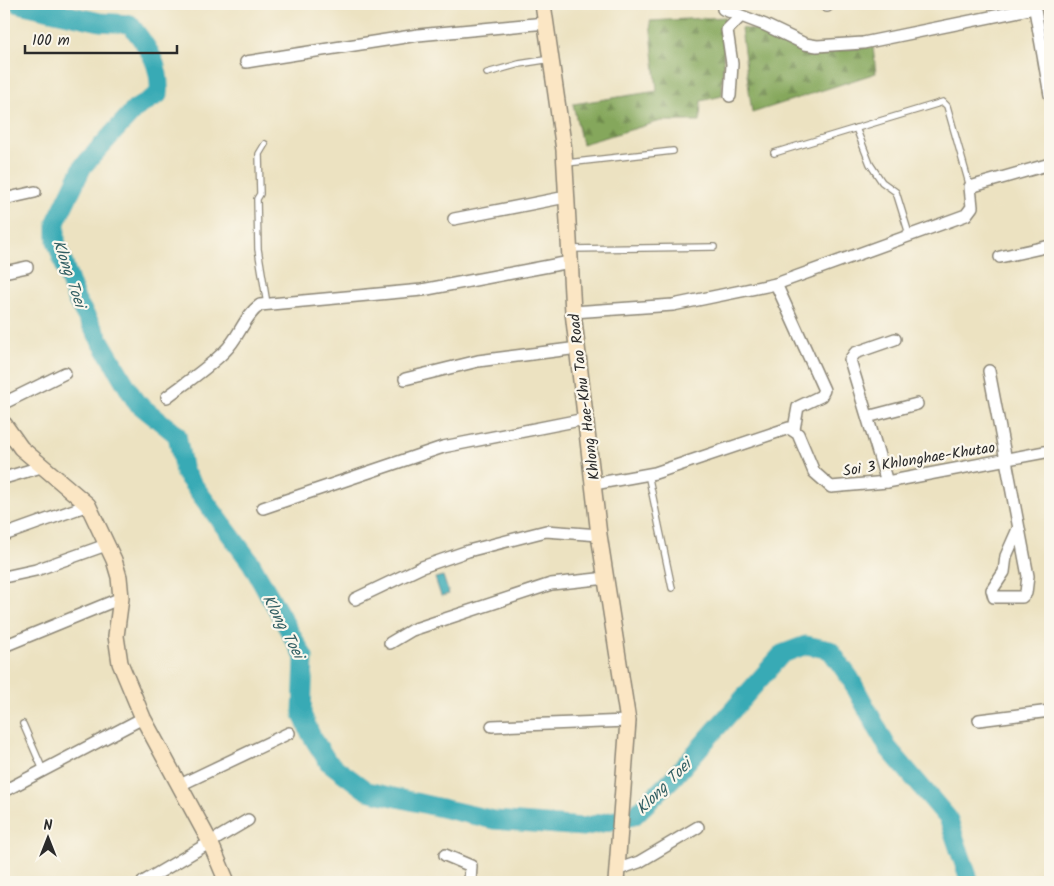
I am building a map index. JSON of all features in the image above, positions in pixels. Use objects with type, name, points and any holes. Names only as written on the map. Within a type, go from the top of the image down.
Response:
[{"type":"street","name":"Khlong Hae-Khu Tao Road","points":[[543,4],[565,164],[573,312],[585,419],[599,535],[628,721],[617,876]]},
{"type":"street","points":[[723,9],[765,25],[806,44],[817,46],[863,43],[1034,6],[1050,95]]},
{"type":"street","points":[[730,96],[732,64],[728,30],[740,17]]},
{"type":"street","points":[[246,62],[418,36],[546,23]]},
{"type":"street","points":[[573,312],[673,305],[776,284],[909,234],[966,215],[972,207],[970,187],[1050,164]]},
{"type":"street","points":[[4,199],[35,192]]},
{"type":"street","points":[[454,219],[566,197]]},
{"type":"street","points":[[1000,257],[1050,246]]},
{"type":"street","points":[[167,397],[225,352],[237,338],[250,313],[260,305],[422,290],[570,256]]},
{"type":"street","points":[[4,272],[27,267]]},
{"type":"street","points":[[594,484],[648,474],[782,428],[794,429],[798,407],[821,396],[824,390],[776,284]]},
{"type":"street","points":[[887,482],[852,365],[851,356],[895,339]]},
{"type":"street","points":[[404,379],[478,362],[578,348]]},
{"type":"street","points":[[989,371],[1008,460],[1018,529],[1028,570],[1026,593],[1022,597],[994,597],[992,590],[1004,572],[1006,556],[1018,529]]},
{"type":"street","points":[[4,403],[65,373]]},
{"type":"street","points":[[867,417],[917,404]]},
{"type":"street","points":[[263,508],[444,447],[585,419]]},
{"type":"street","points":[[4,424],[20,448],[88,505],[120,577],[121,598],[116,636],[120,663],[143,718],[210,842],[228,882]]},
{"type":"street","name":"Soi 3 Khlonghae-Khutao","points":[[794,429],[798,434],[814,472],[831,487],[887,482],[1050,451]]},
{"type":"street","points":[[4,478],[41,467]]},
{"type":"street","points":[[4,535],[88,505]]},
{"type":"street","points":[[355,599],[422,567],[468,551],[546,531],[599,535]]},
{"type":"street","points":[[4,577],[36,570],[106,545]]},
{"type":"street","points":[[390,642],[412,630],[551,584],[607,578]]},
{"type":"street","points":[[4,646],[121,598]]},
{"type":"street","points":[[979,720],[1050,711]]},
{"type":"street","points":[[4,791],[143,718]]},
{"type":"street","points":[[492,726],[628,721]]},
{"type":"street","points":[[180,785],[289,732]]},
{"type":"street","points":[[144,882],[248,820]]},
{"type":"street","points":[[617,876],[698,827]]},
{"type":"street","points":[[445,855],[470,866],[470,882]]},
{"type":"lane","points":[[487,73],[519,64],[551,59]]},
{"type":"lane","points":[[774,153],[943,102],[947,106],[970,187]]},
{"type":"lane","points":[[856,128],[870,164],[882,182],[896,192],[909,234]]},
{"type":"lane","points":[[265,144],[259,154],[260,194],[257,199],[258,250],[267,304]]},
{"type":"lane","points":[[565,164],[673,151]]},
{"type":"lane","points":[[570,256],[714,247]]},
{"type":"lane","points":[[648,474],[672,588]]},
{"type":"lane","points":[[23,724],[44,770]]},
{"type":"green space","points":[[725,17],[722,96],[701,101],[700,121],[661,121],[582,144],[573,104],[657,91],[650,21]]},
{"type":"green space","points":[[741,28],[755,30],[811,52],[873,47],[876,73],[752,113]]},
{"type":"water","points":[[443,576],[449,594],[441,596],[435,578]]},
{"type":"waterway","name":"Klong Toei","points":[[19,4],[100,22],[130,24],[152,56],[158,73],[159,94],[135,109],[83,166],[56,222],[56,241],[76,299],[136,402],[177,435],[184,472],[251,563],[304,657],[302,714],[311,735],[328,762],[367,791],[494,820],[583,827],[634,816],[673,778],[782,654],[806,645],[830,650],[850,678],[888,748],[948,818],[970,882]]}]
